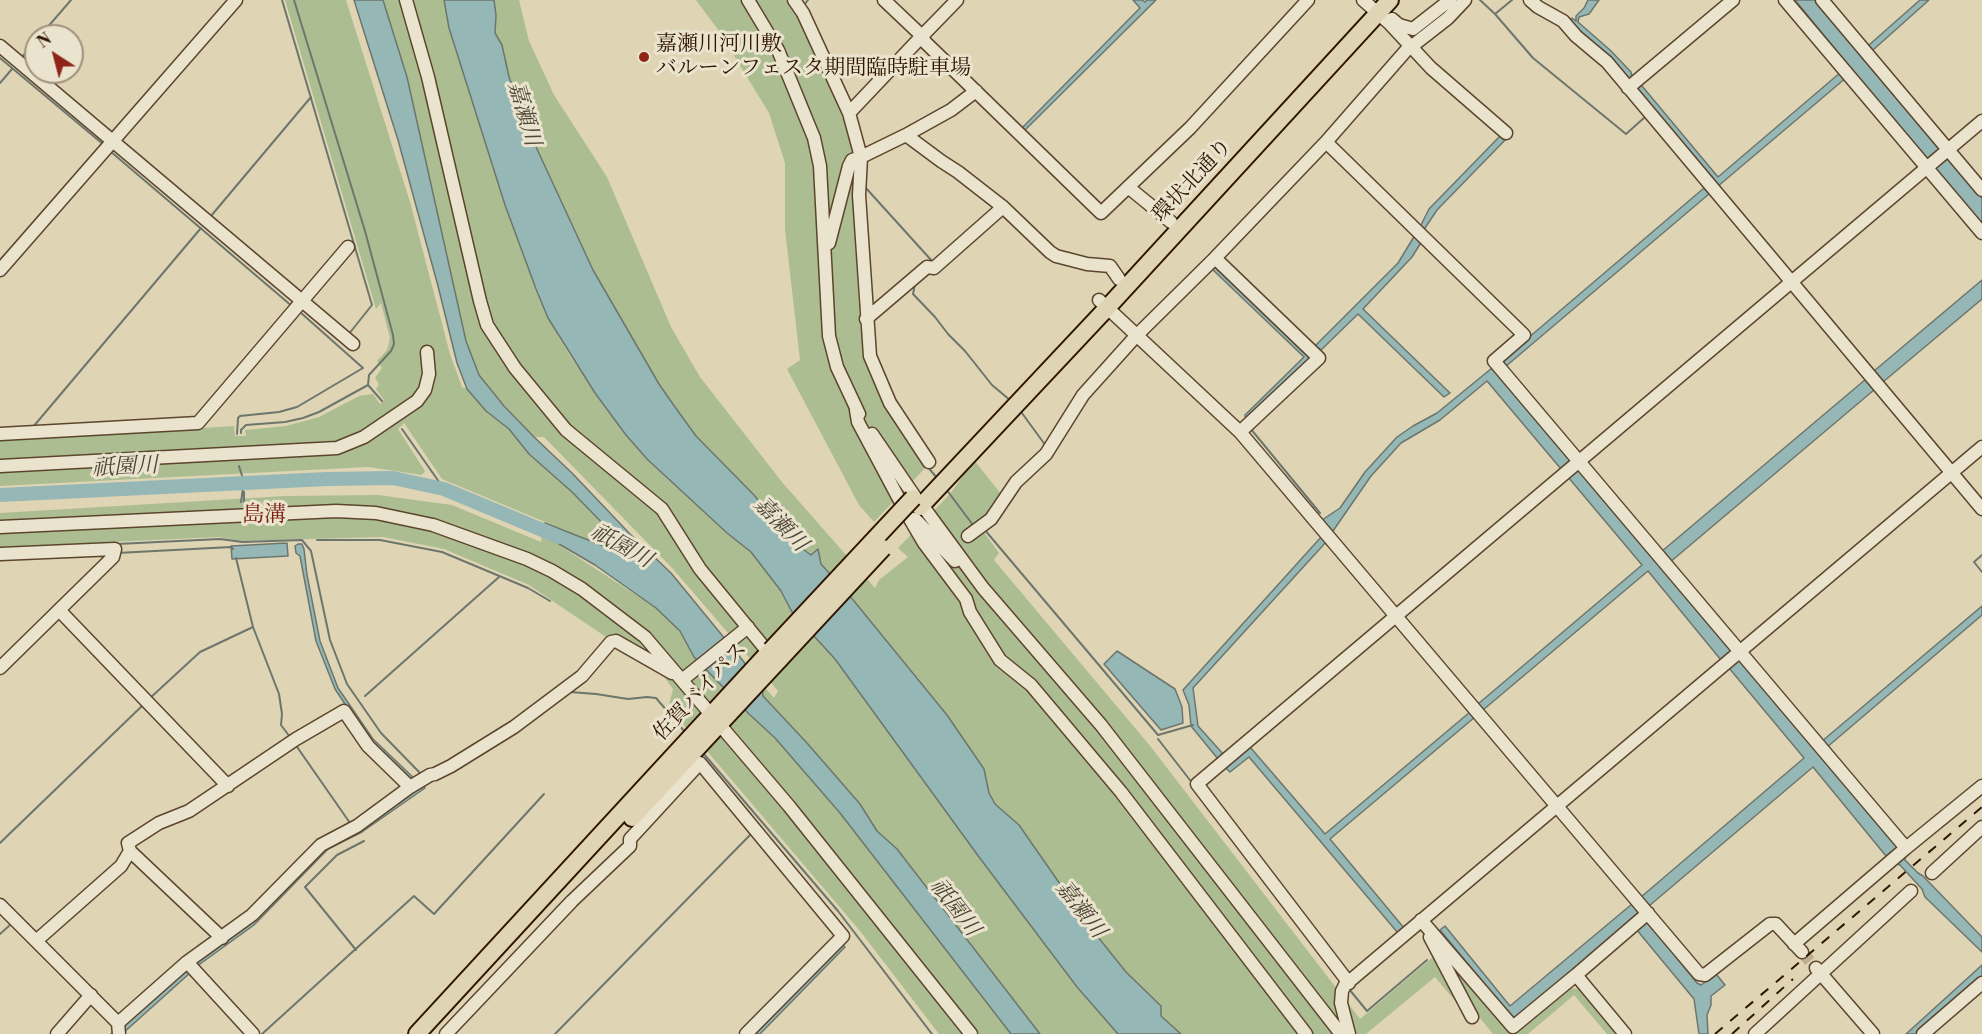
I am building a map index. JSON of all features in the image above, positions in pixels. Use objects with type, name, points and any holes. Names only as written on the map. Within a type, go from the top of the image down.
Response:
[{"type":"highway","name":"環状北通り","points":[[1103,304],[1119,279],[1171,222],[1376,7],[1390,0]]},
{"type":"highway","name":"環状北通り","points":[[1024,386],[1103,304],[1376,7]]},
{"type":"highway","name":"佐賀バイパス","points":[[417,1034],[595,849],[1024,386]]},
{"type":"highway","name":"佐賀バイパス","points":[[430,1034],[595,849]]},
{"type":"street","points":[[0,270],[236,0]]},
{"type":"street","points":[[406,0],[428,77],[487,325],[515,368],[566,430],[662,509],[700,569],[773,657]]},
{"type":"street","points":[[748,0],[778,50],[814,138],[820,166],[829,336],[837,367],[856,410],[917,502],[924,543],[966,599],[970,612],[1000,660],[1031,685],[1121,792],[1306,1034]]},
{"type":"street","points":[[794,0],[803,13],[849,114],[856,159],[870,356],[890,402],[929,462]]},
{"type":"street","points":[[884,0],[922,36],[973,93],[1101,213],[1131,189],[1308,0]]},
{"type":"street","points":[[849,114],[957,0]]},
{"type":"street","points":[[1376,7],[1399,25],[1413,29],[1450,0]]},
{"type":"street","points":[[1407,43],[1416,43],[1448,18],[1465,0]]},
{"type":"street","points":[[1530,0],[1563,21],[1576,36],[1632,84],[1711,187],[1982,509]]},
{"type":"street","points":[[1632,84],[1732,0]]},
{"type":"street","points":[[1785,0],[1929,166],[1982,233]]},
{"type":"street","points":[[1822,0],[1946,151],[1982,190]]},
{"type":"street","points":[[1376,7],[1431,68],[1506,133]]},
{"type":"street","points":[[977,530],[991,519],[1017,482],[1046,454],[1083,395],[1136,336],[1213,261],[1326,142],[1407,43]]},
{"type":"street","points":[[0,46],[353,344]]},
{"type":"street","points":[[825,252],[849,166],[856,159],[951,110],[973,93]]},
{"type":"street","points":[[1349,983],[1197,784],[1982,121]]},
{"type":"street","points":[[906,135],[958,171],[1003,207],[1050,252],[1056,256],[1087,264],[1110,266],[1119,279]]},
{"type":"street","points":[[1326,142],[1524,335],[1494,360],[1573,466],[1739,651],[1899,853]]},
{"type":"street","points":[[1131,189],[1171,222]]},
{"type":"street","points":[[866,319],[927,267],[934,268],[1003,207]]},
{"type":"street","points":[[0,434],[198,423],[348,247]]},
{"type":"street","points":[[1213,261],[1319,358],[1240,432]]},
{"type":"street","points":[[1103,304],[1240,432],[1558,806],[1640,913],[1699,974],[1705,975],[1770,924],[1776,924],[1798,948],[1899,853],[1982,786]]},
{"type":"street","points":[[0,466],[337,448],[364,437],[417,401],[425,390],[429,374],[427,352]]},
{"type":"street","points":[[856,410],[858,422],[983,588],[1101,725],[1341,1034]]},
{"type":"street","points":[[1349,1034],[1341,1003],[1345,985],[1982,447]]},
{"type":"street","points":[[917,502],[920,523],[972,580],[983,588]]},
{"type":"street","points":[[0,527],[336,511],[376,513],[433,525],[527,559],[552,571],[622,617],[645,637],[789,806],[970,1034]]},
{"type":"street","points":[[0,554],[114,553],[0,668]]},
{"type":"street","points":[[59,610],[228,786]]},
{"type":"street","points":[[682,680],[748,627]]},
{"type":"street","points":[[0,905],[91,995],[118,1029],[187,962],[252,915],[321,845],[353,827],[410,787],[451,766],[514,728],[582,676],[611,642],[616,641],[682,680]]},
{"type":"street","points":[[222,938],[130,851],[128,843],[159,823],[189,811],[292,742],[344,711],[368,746],[410,787]]},
{"type":"street","points":[[446,1034],[572,901],[630,846],[630,838],[700,763],[843,936],[746,1034]]},
{"type":"street","points":[[1932,873],[1982,827]]},
{"type":"street","points":[[36,941],[121,866],[130,851]]},
{"type":"street","points":[[1755,1034],[1817,970],[1911,891]]},
{"type":"street","points":[[1421,920],[1513,1027],[1576,975],[1640,913]]},
{"type":"street","points":[[1421,920],[1472,1017]]},
{"type":"street","points":[[187,962],[253,1034]]},
{"type":"street","points":[[1817,970],[1873,1034]]},
{"type":"street","points":[[1576,975],[1625,1034]]},
{"type":"street","points":[[1923,1034],[1981,985]]},
{"type":"street","points":[[57,1034],[91,995]]},
{"type":"green space","points":[[285,0],[346,0],[410,202],[450,354],[462,387],[467,389],[486,411],[509,429],[529,454],[572,492],[615,536],[612,550],[442,479],[404,423],[398,429],[425,471],[422,475],[368,467],[0,486],[0,441],[234,426],[235,436],[246,436],[245,430],[286,426],[319,417],[359,396],[373,394],[380,404],[384,400],[376,389],[379,384],[375,378],[382,368],[377,361],[387,350],[390,338],[381,303],[376,309]]},
{"type":"green space","points":[[367,0],[444,0],[449,28],[505,205],[548,318],[570,356],[626,435],[647,459],[727,533],[751,552],[781,591],[792,612],[835,659],[1077,987],[1118,1034],[1040,1034],[897,849],[877,831],[860,804],[762,696],[762,684],[774,698],[778,691],[673,569],[544,437],[534,437],[479,375],[466,341],[407,77]]},
{"type":"green space","points":[[494,0],[519,0],[529,41],[554,95],[607,177],[671,327],[700,377],[782,482],[875,588],[879,580],[908,557],[898,548],[950,494],[974,460],[1001,494],[983,531],[999,553],[994,560],[1151,747],[1360,1019],[1433,957],[1445,952],[1513,1034],[1493,1034],[1475,1012],[1468,1016],[1435,977],[1366,1034],[1181,1034],[1160,1016],[1161,1006],[1126,972],[1090,927],[1019,825],[995,804],[989,793],[984,769],[947,715],[821,564],[818,549],[811,555],[792,541],[754,495],[696,436],[659,384],[593,270],[537,149],[509,77],[502,45],[495,33]]},
{"type":"green space","points":[[696,0],[786,0],[795,12],[843,118],[854,157],[853,205],[860,324],[865,359],[883,402],[926,467],[874,522],[859,505],[787,369],[800,360],[785,229],[785,163],[769,113],[719,31]]},
{"type":"green space","points":[[378,495],[452,505],[541,542],[542,534],[656,608],[680,631],[694,657],[775,738],[840,813],[1011,1034],[939,1034],[860,931],[707,751],[740,715],[720,693],[686,728],[669,705],[673,689],[649,656],[614,635],[606,637],[529,585],[444,549],[383,537],[238,541],[219,537],[0,547],[0,513],[285,496]]},
{"type":"green space","points":[[1568,988],[1582,989],[1619,1034],[1607,1034],[1574,995],[1528,1034],[1513,1034]]},
{"type":"water","points":[[354,0],[383,0],[407,77],[466,341],[479,375],[504,406],[534,437],[671,573],[762,684],[763,696],[860,804],[877,831],[897,849],[1040,1034],[1011,1034],[840,813],[775,738],[694,657],[680,631],[656,608],[595,565],[542,534],[545,523],[611,549],[615,536],[572,492],[529,454],[509,429],[486,411],[467,389],[457,363],[398,140]]},
{"type":"water","name":"嘉瀬川","points":[[444,0],[494,0],[495,33],[502,45],[509,77],[537,149],[593,270],[659,384],[675,407],[696,436],[754,495],[792,541],[811,555],[818,549],[821,564],[947,715],[984,769],[989,793],[995,804],[1019,825],[1090,927],[1126,972],[1161,1006],[1161,1016],[1181,1034],[1118,1034],[1077,987],[835,659],[792,612],[781,591],[751,552],[727,533],[647,459],[595,393],[548,318],[536,289],[505,205],[449,28]]},
{"type":"water","points":[[1133,0],[1145,2],[1156,0],[1025,130],[1022,128],[1140,8]]},
{"type":"water","points":[[1588,0],[1599,0],[1589,14],[1579,17],[1578,22],[1631,72],[1630,80],[1576,30],[1570,21],[1572,18],[1576,21],[1576,16]]},
{"type":"water","points":[[1795,0],[1816,0],[1860,53],[1920,0],[1929,0],[1864,58],[1940,150],[1927,161]]},
{"type":"water","points":[[1841,72],[1847,77],[1717,187],[1636,90],[1637,84],[1642,86],[1718,177]]},
{"type":"water","points":[[1501,135],[1506,139],[1437,210],[1423,231],[1420,227],[1429,209]]},
{"type":"water","points":[[1943,158],[1945,161],[1948,158],[1982,198],[1982,224],[1935,168]]},
{"type":"water","points":[[1704,188],[1709,194],[1505,367],[1500,362]]},
{"type":"water","points":[[1415,235],[1422,241],[1412,257],[1363,309],[1450,393],[1444,397],[1358,314],[1320,351],[1315,346],[1398,263]]},
{"type":"water","points":[[1216,265],[1312,357],[1246,420],[1245,415],[1304,357],[1212,269]]},
{"type":"water","points":[[1982,280],[1982,299],[1883,382],[1874,371]]},
{"type":"water","points":[[1492,368],[1571,461],[1561,469],[1487,381],[1440,420],[1401,443],[1371,476],[1333,531],[1328,527],[1322,520],[1340,508],[1365,472],[1397,437],[1437,413]]},
{"type":"water","points":[[1866,379],[1874,390],[1669,563],[1661,552]]},
{"type":"water","points":[[1578,469],[1732,650],[1721,660],[1648,571],[1483,710],[1478,704],[1642,565],[1568,477]]},
{"type":"water","points":[[1322,536],[1327,541],[1193,688],[1198,726],[1224,755],[1218,759],[1191,726],[1189,705],[1183,690]]},
{"type":"water","points":[[287,543],[288,556],[232,559],[231,546]]},
{"type":"water","points":[[302,544],[304,549],[320,641],[338,688],[373,739],[420,784],[424,783],[425,788],[362,832],[328,849],[254,925],[200,964],[122,1034],[111,1034],[324,849],[409,794],[335,689],[316,641],[300,556],[296,553],[295,546]]},
{"type":"water","points":[[1982,606],[1982,615],[1826,748],[1821,742]]},
{"type":"water","points":[[1117,651],[1175,689],[1182,707],[1183,723],[1161,730],[1104,664]]},
{"type":"water","points":[[1739,659],[1898,847],[1886,856],[1813,767],[1649,906],[1641,897],[1804,758],[1729,668]]},
{"type":"water","points":[[1470,712],[1475,717],[1330,839],[1404,928],[1398,933],[1249,757],[1230,772],[1225,767],[1250,747],[1325,834]]},
{"type":"water","points":[[1905,854],[1905,860],[1982,937],[1982,952],[1925,897],[1922,889],[1900,865],[1894,863]]},
{"type":"water","points":[[1632,904],[1639,914],[1514,1020],[1440,930],[1445,926],[1510,1006]]},
{"type":"water","points":[[1646,920],[1697,983],[1701,985],[1716,974],[1725,985],[1711,996],[1711,1005],[1707,1015],[1708,1034],[1699,1034],[1694,999],[1636,929]]},
{"type":"water","points":[[841,943],[845,947],[760,1034],[752,1034]]},
{"type":"water","points":[[1982,965],[1982,976],[1976,982],[1917,1034],[1906,1034]]},
{"type":"waterway","points":[[50,24],[71,0]]},
{"type":"waterway","points":[[282,0],[372,305],[348,335]]},
{"type":"waterway","points":[[294,0],[365,231],[393,335],[394,344],[391,351],[369,375],[368,385]]},
{"type":"waterway","points":[[804,5],[808,0]]},
{"type":"waterway","points":[[1480,0],[1533,58],[1626,134],[1645,117]]},
{"type":"waterway","points":[[1495,14],[1512,0]]},
{"type":"waterway","points":[[1433,22],[1449,8]]},
{"type":"waterway","points":[[0,58],[104,145]]},
{"type":"waterway","points":[[0,83],[12,69]]},
{"type":"waterway","points":[[211,216],[311,97]]},
{"type":"waterway","points":[[110,151],[293,307]]},
{"type":"waterway","points":[[865,187],[932,261]]},
{"type":"waterway","points":[[33,427],[201,228]]},
{"type":"waterway","points":[[915,284],[913,294],[965,351],[992,385],[1011,401]]},
{"type":"waterway","points":[[237,434],[240,416],[279,412],[297,407],[363,368],[300,312]]},
{"type":"waterway","points":[[368,385],[382,401]]},
{"type":"waterway","points":[[241,433],[246,425],[285,422],[319,412],[368,385]]},
{"type":"waterway","points":[[1019,409],[1046,446]]},
{"type":"waterway","points":[[1250,428],[1320,513]]},
{"type":"waterway","points":[[402,429],[444,489]]},
{"type":"waterway","name":"祇園川","points":[[239,466],[244,482],[241,502]]},
{"type":"waterway","points":[[927,466],[937,478]]},
{"type":"waterway","name":"祇園川","points":[[0,495],[327,479],[393,478],[444,489],[559,537]]},
{"type":"waterway","points":[[946,489],[973,525]]},
{"type":"waterway","points":[[244,492],[244,502]]},
{"type":"waterway","points":[[984,529],[1158,735],[1193,725]]},
{"type":"waterway","points":[[117,544],[220,539],[242,542],[302,540],[311,551],[330,640],[347,684],[381,733],[422,775]]},
{"type":"waterway","points":[[317,540],[380,540],[442,552],[528,588],[550,601]]},
{"type":"waterway","points":[[117,553],[231,547],[233,549]]},
{"type":"waterway","points":[[1982,555],[1974,562],[1982,572]]},
{"type":"waterway","points":[[236,558],[253,627],[279,694],[281,725],[290,737]]},
{"type":"waterway","points":[[365,696],[499,577]]},
{"type":"waterway","points":[[149,699],[200,652],[253,627]]},
{"type":"waterway","points":[[570,692],[628,699],[656,698],[685,732]]},
{"type":"waterway","points":[[0,843],[143,705]]},
{"type":"waterway","points":[[1158,739],[1193,784]]},
{"type":"waterway","points":[[295,744],[350,823]]},
{"type":"waterway","points":[[703,753],[838,911],[932,1034]]},
{"type":"waterway","points":[[262,1034],[414,896],[434,914],[544,794]]},
{"type":"waterway","points":[[555,1034],[751,834]]},
{"type":"waterway","points":[[356,950],[305,887],[337,855],[364,841]]},
{"type":"waterway","points":[[0,934],[10,925]]},
{"type":"waterway","points":[[1349,989],[1367,1011],[1427,960]]},
{"type":"tunnel","points":[[1802,952],[1815,967]]},
{"type":"railway","points":[[1715,1034],[1982,807]]},
{"type":"railway","points":[[1732,1034],[1793,979]]},
{"type":"place","name":"嘉瀬川河川敷 バルーンフェスタ期間臨時駐車場","points":[[644,57]]},
{"type":"district","name":"島溝","points":[[264,516]]}]
